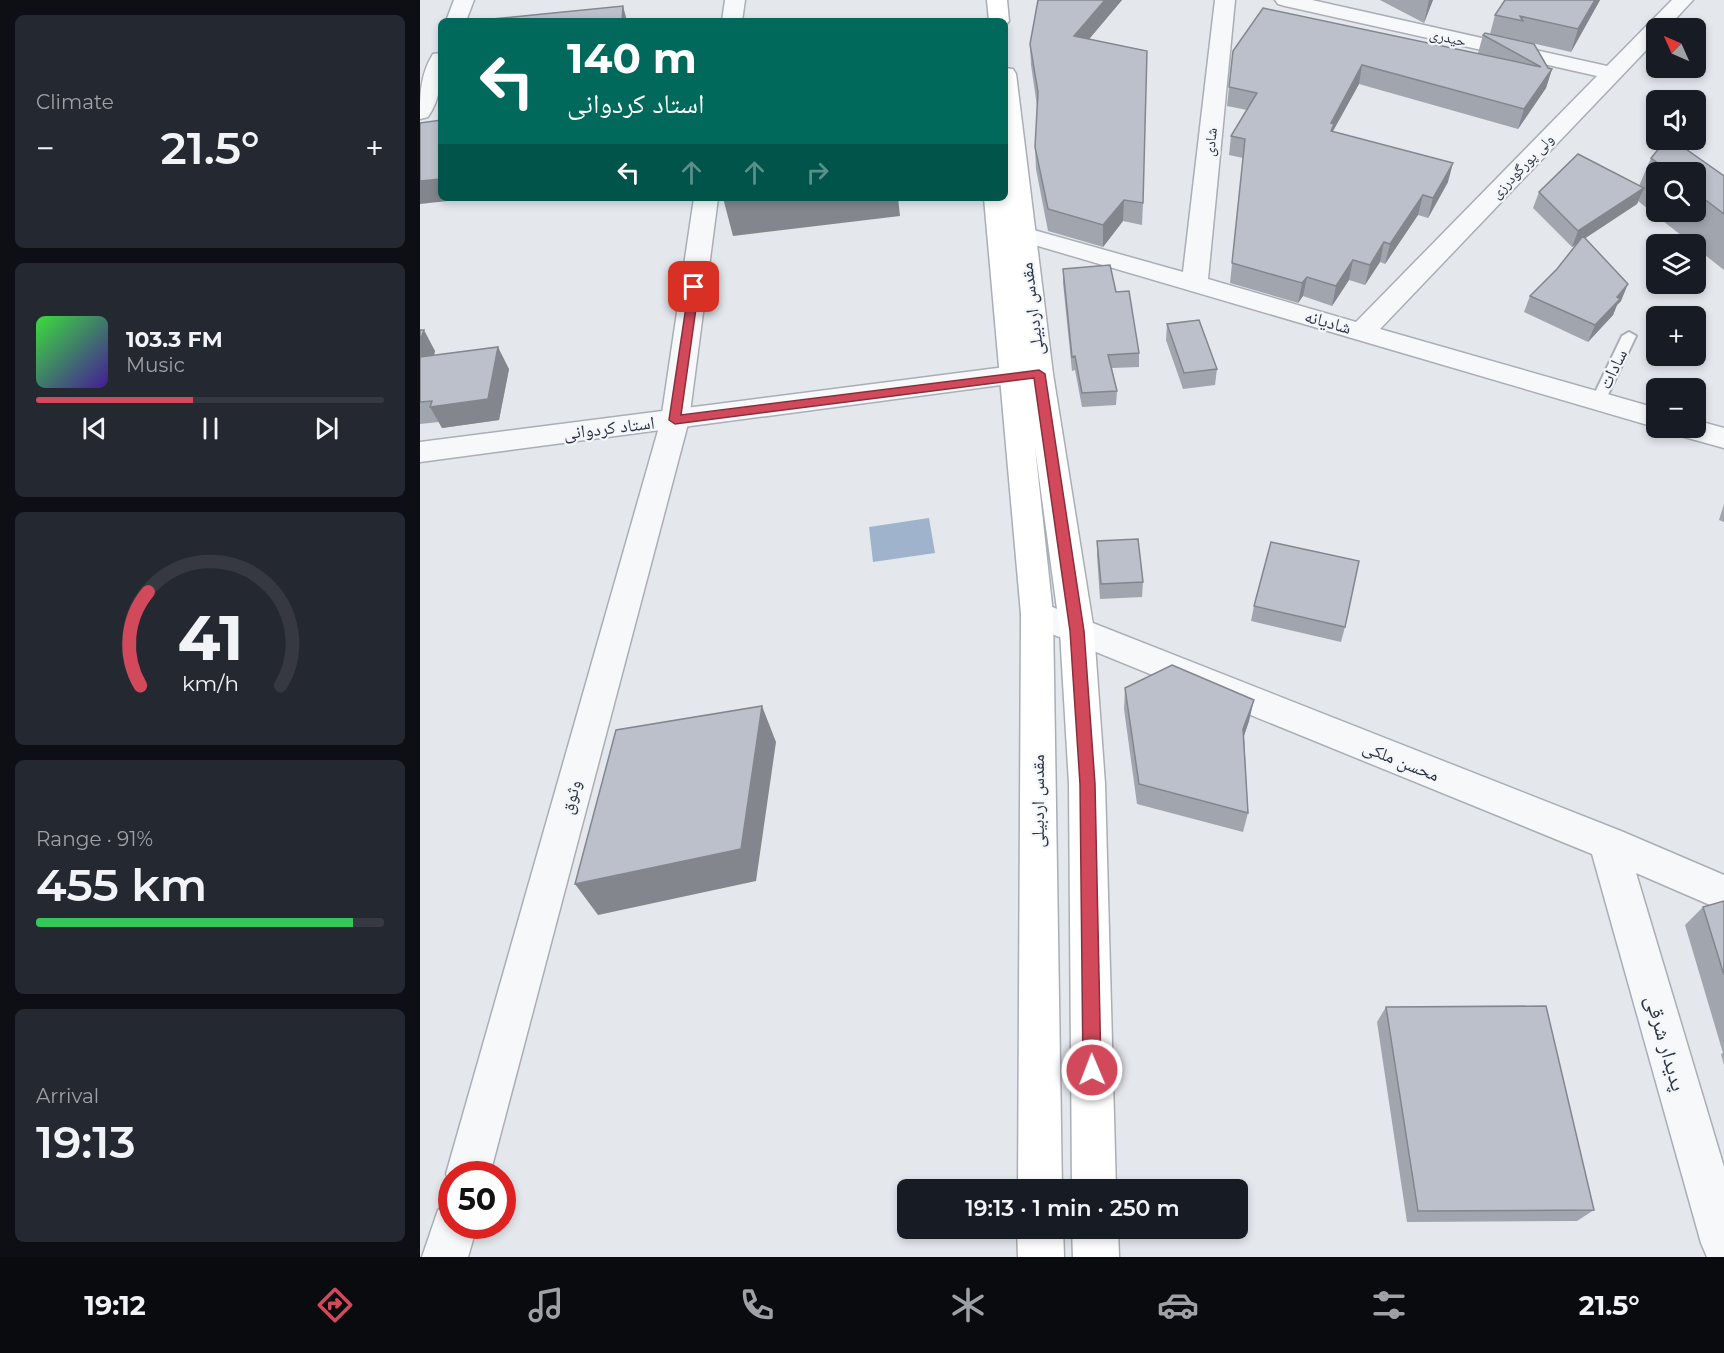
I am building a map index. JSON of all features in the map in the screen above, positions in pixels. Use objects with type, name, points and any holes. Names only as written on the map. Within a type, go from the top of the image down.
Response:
[{"type":"main road","points":[[997,0],[999,18]]},
{"type":"main road","name":"مقدس اردبیلی","points":[[1008,154],[1011,233],[1026,374],[1037,614],[1040,1179]]},
{"type":"main road","name":"مقدس اردبیلی","points":[[997,201],[1011,233]]},
{"type":"main road","name":"مقدس اردبیلی","points":[[1026,374],[1077,631],[1087,784],[1094,1179]]},
{"type":"main road","points":[[1040,1239],[1041,1257]]},
{"type":"main road","points":[[1095,1239],[1095,1257]]},
{"type":"street","points":[[457,18],[464,0]]},
{"type":"street","points":[[732,18],[735,0]]},
{"type":"street","name":"شادی","points":[[1194,283],[1225,0]]},
{"type":"street","name":"حیدری","points":[[1285,0],[1611,74]]},
{"type":"street","name":"ولی پورگودرزی","points":[[1362,332],[1683,0]]},
{"type":"street","points":[[420,112],[438,67]]},
{"type":"street","name":"وثوق","points":[[472,1161],[675,420],[706,201]]},
{"type":"street","name":"شادیانه","points":[[1011,233],[1194,283],[1646,415]]},
{"type":"street","name":"استاد کردوانی","points":[[420,452],[1026,374]]},
{"type":"street","points":[[1706,433],[1723,437]]},
{"type":"street","name":"محسن ملکی","points":[[1037,614],[1608,843],[1724,894]]},
{"type":"street","name":"پدیدار شرقی","points":[[1608,843],[1724,1244]]},
{"type":"street","points":[[445,1257],[450,1239]]},
{"type":"lane","name":"سادات","points":[[1598,401],[1629,336]]},
{"type":"water","points":[[929,518],[935,553],[873,562],[869,527]]},
{"type":"building","points":[[1038,0],[1105,0],[1074,36],[1147,51],[1143,203],[1124,200],[1103,225],[1048,209],[1035,147],[1038,92],[1030,44]]},
{"type":"building","points":[[1505,0],[1595,0],[1578,29],[1520,16],[1523,21],[1495,15]]},
{"type":"building","points":[[623,6],[622,18],[503,18]]},
{"type":"building","points":[[1263,8],[1541,67],[1483,35],[1485,33],[1534,44],[1548,68],[1552,69],[1524,109],[1362,65],[1331,123],[1334,124],[1331,131],[1453,163],[1433,198],[1423,195],[1390,244],[1384,242],[1370,265],[1353,260],[1336,286],[1307,277],[1302,283],[1232,263],[1245,139],[1231,136],[1257,93],[1229,87],[1233,51]]},
{"type":"building","points":[[438,120],[438,179],[420,181],[420,123]]},
{"type":"building","points":[[1658,150],[1687,150],[1704,162],[1656,162],[1651,158]]},
{"type":"building","points":[[1578,154],[1644,188],[1578,231],[1539,192]]},
{"type":"building","points":[[1706,163],[1724,176],[1724,214],[1706,200]]},
{"type":"building","points":[[1583,236],[1628,284],[1617,297],[1620,299],[1595,325],[1530,296],[1557,269]]},
{"type":"building","points":[[1110,265],[1116,292],[1129,291],[1139,353],[1108,355],[1117,391],[1082,393],[1075,356],[1072,357],[1063,269]]},
{"type":"building","points":[[1199,320],[1217,369],[1184,373],[1167,324]]},
{"type":"building","points":[[498,347],[488,399],[430,407],[432,401],[420,402],[420,357]]},
{"type":"building","points":[[1138,539],[1143,582],[1101,584],[1097,541]]},
{"type":"building","points":[[1271,542],[1359,561],[1345,627],[1254,606]]},
{"type":"building","points":[[1172,665],[1254,700],[1243,729],[1248,813],[1139,784],[1125,688]]},
{"type":"building","points":[[762,706],[741,849],[575,884],[616,730]]},
{"type":"building","points":[[1724,901],[1724,975],[1703,907]]},
{"type":"building","points":[[1546,1006],[1594,1210],[1418,1211],[1386,1007]]},
{"type":"route","points":[[694,287],[675,420],[1013,375],[1039,374],[1077,631],[1087,784],[1092,1070]]}]
